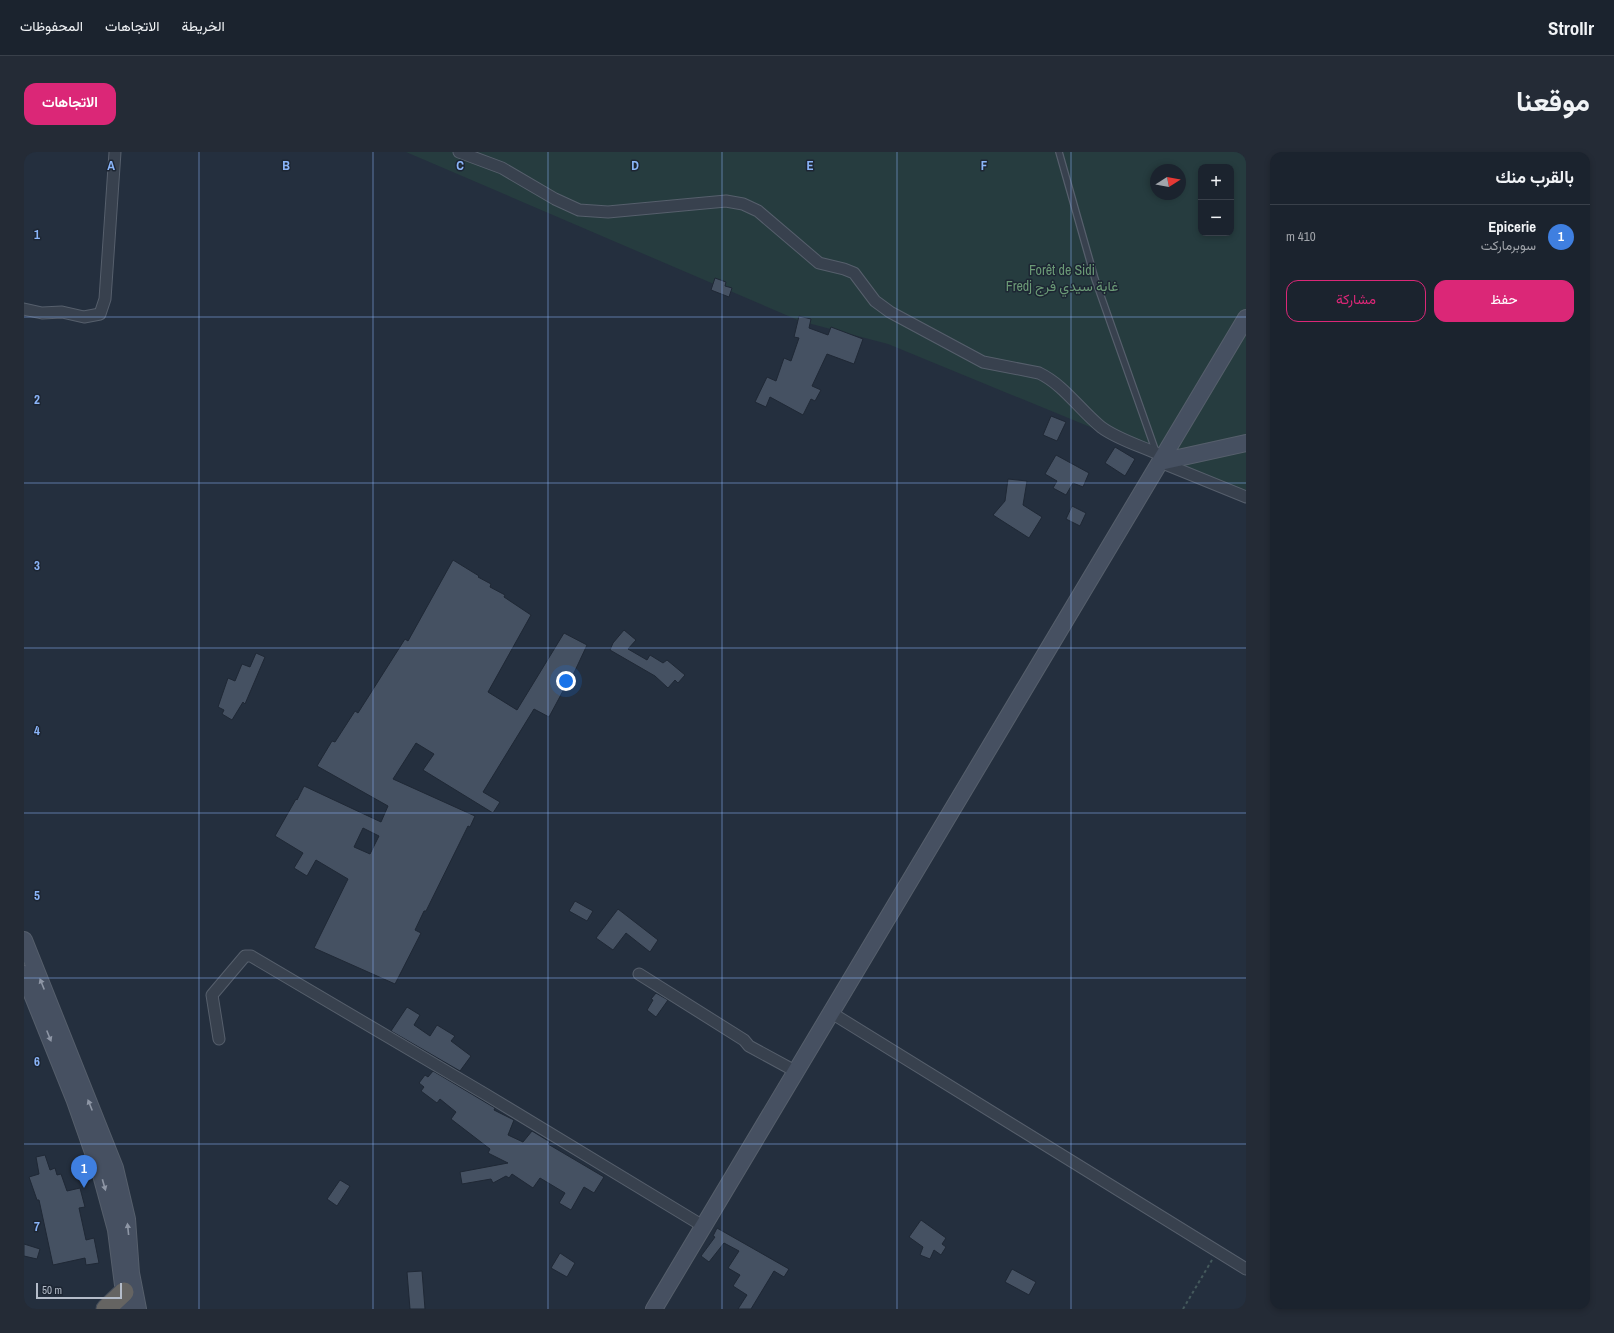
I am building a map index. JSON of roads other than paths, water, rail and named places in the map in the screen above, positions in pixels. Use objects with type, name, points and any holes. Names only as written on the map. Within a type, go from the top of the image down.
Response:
[{"type":"highway","points":[[106,1309],[125,1301]]},
{"type":"main road","points":[[654,1309],[1158,457],[1246,318]]},
{"type":"main road","points":[[1158,457],[1246,443]]},
{"type":"main road","points":[[24,940],[114,1168],[127,1219],[127,1273],[125,1301]]},
{"type":"main road","points":[[24,974],[70,1088],[101,1175],[138,1309]]},
{"type":"street","points":[[24,309],[42,313],[62,312],[84,316],[100,314],[105,299],[115,152]]},
{"type":"street","points":[[459,152],[502,168],[555,199],[580,210],[608,212],[726,201],[743,204],[758,211],[819,263],[854,273],[875,301],[890,312],[983,362],[1046,376],[1106,430],[1158,457],[1246,497]]},
{"type":"street","points":[[219,1039],[212,995],[245,956],[250,956],[485,1094],[703,1226]]},
{"type":"street","points":[[639,974],[744,1040],[749,1046],[795,1071]]},
{"type":"street","points":[[830,1012],[1246,1269]]},
{"type":"lane","points":[[1059,152],[1095,279],[1158,457]]},
{"type":"place","name":"Epicerie","points":[[84,1188]]},
{"type":"park label","name":"Forêt de Sidi Fredj غابة سيدي فرج","points":[[1062,278]]}]
